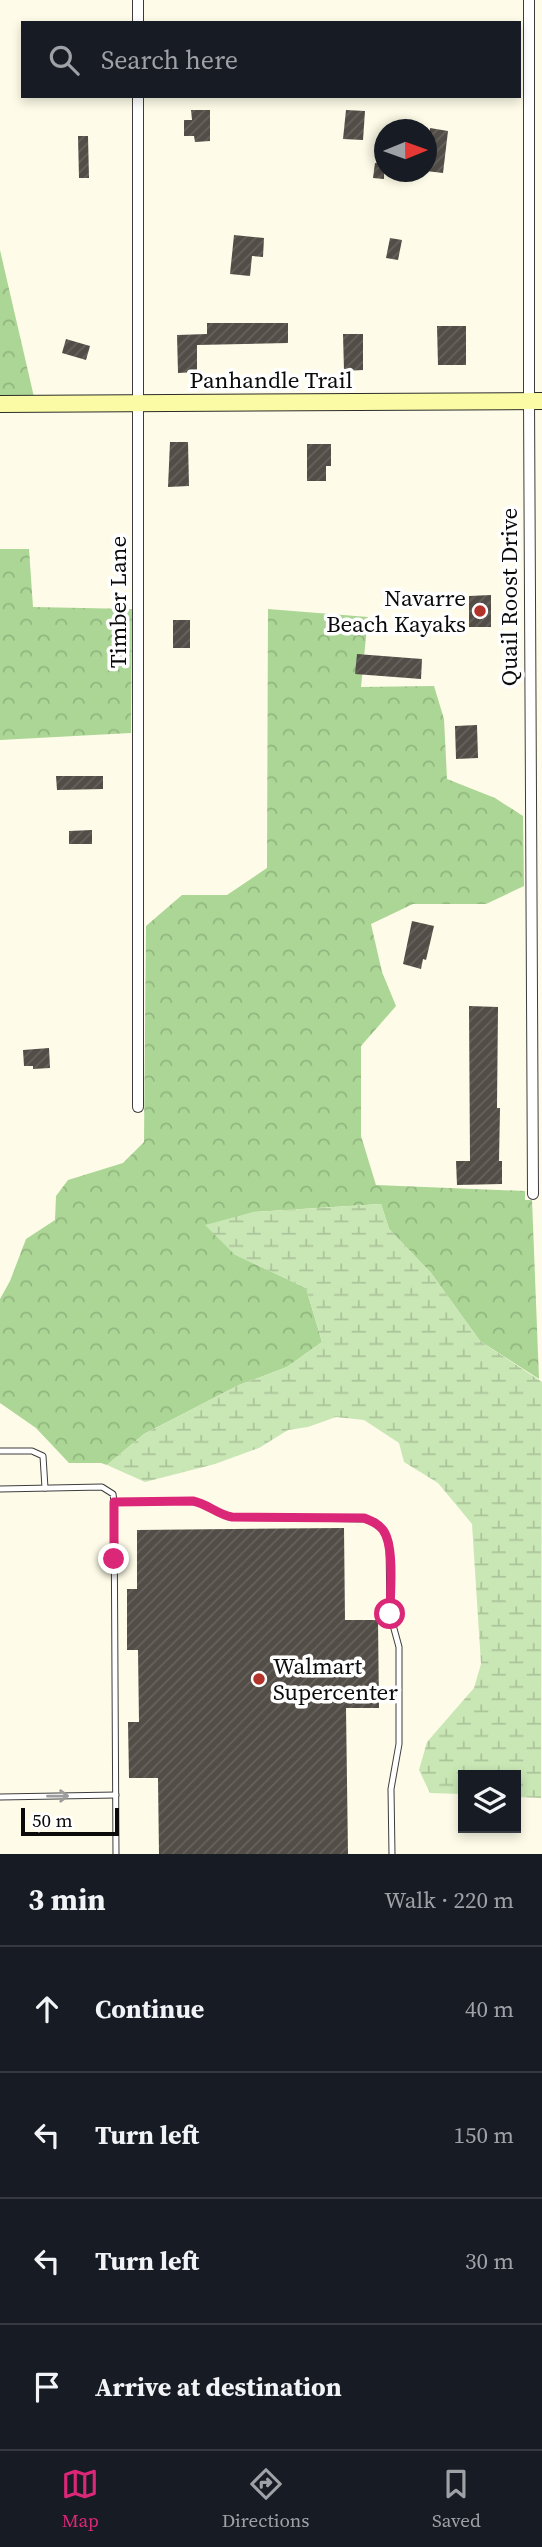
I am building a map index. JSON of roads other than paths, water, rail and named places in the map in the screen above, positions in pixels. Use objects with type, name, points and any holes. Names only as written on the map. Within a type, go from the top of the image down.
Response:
[{"type":"street","points":[[138,0],[138,21]]},
{"type":"street","name":"Quail Roost Drive","points":[[530,0],[535,401],[533,1194]]},
{"type":"street","name":"Timber Lane","points":[[138,98],[138,1107]]},
{"type":"street","name":"Panhandle Trail","points":[[0,404],[535,401]]},
{"type":"lane","points":[[0,1451],[39,1452],[44,1461],[45,1488]]},
{"type":"lane","points":[[0,1489],[102,1487],[113,1494],[116,1854]]},
{"type":"lane","points":[[114,1502],[193,1501],[203,1503],[221,1515],[232,1517],[364,1518],[375,1522],[383,1530],[389,1543],[390,1614],[398,1647],[399,1744],[391,1789],[391,1854]]},
{"type":"lane","points":[[0,1797],[116,1795]]},
{"type":"place","name":"Navarre Beach Kayaks","points":[[480,611]]},
{"type":"place","name":"Walmart Supercenter","points":[[259,1679]]}]
